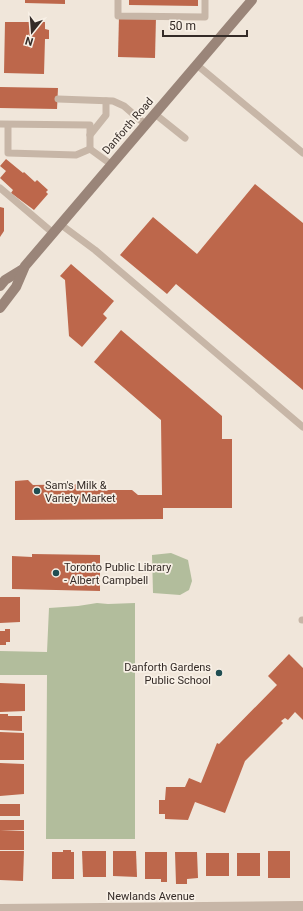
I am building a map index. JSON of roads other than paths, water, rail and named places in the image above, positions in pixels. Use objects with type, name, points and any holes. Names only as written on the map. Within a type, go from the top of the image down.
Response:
[{"type":"main road","name":"Danforth Road","points":[[0,308],[16,287],[23,269],[252,0]]},
{"type":"main road","name":"Danforth Road","points":[[0,286],[4,280],[23,269]]},
{"type":"street","name":"Newlands Avenue","points":[[0,909],[223,910],[303,906]]},
{"type":"lane","points":[[118,0],[118,16],[205,17],[205,0]]},
{"type":"lane","points":[[197,65],[303,153]]},
{"type":"lane","points":[[58,100],[113,101],[124,106],[146,125]]},
{"type":"lane","points":[[90,134],[106,115],[106,101]]},
{"type":"lane","points":[[155,114],[185,138]]},
{"type":"lane","points":[[0,124],[90,125],[90,149]]},
{"type":"lane","points":[[8,125],[8,153],[76,155],[90,149]]},
{"type":"lane","points":[[90,149],[112,165]]},
{"type":"lane","points":[[0,188],[53,233]]},
{"type":"lane","points":[[60,224],[95,250],[303,427]]},
{"type":"place","name":"Sam's Milk & Variety Market","points":[[37,491]]},
{"type":"place","name":"Toronto Public Library - Albert Campbell","points":[[56,573]]},
{"type":"place","name":"Danforth Gardens Public School","points":[[219,673]]}]
